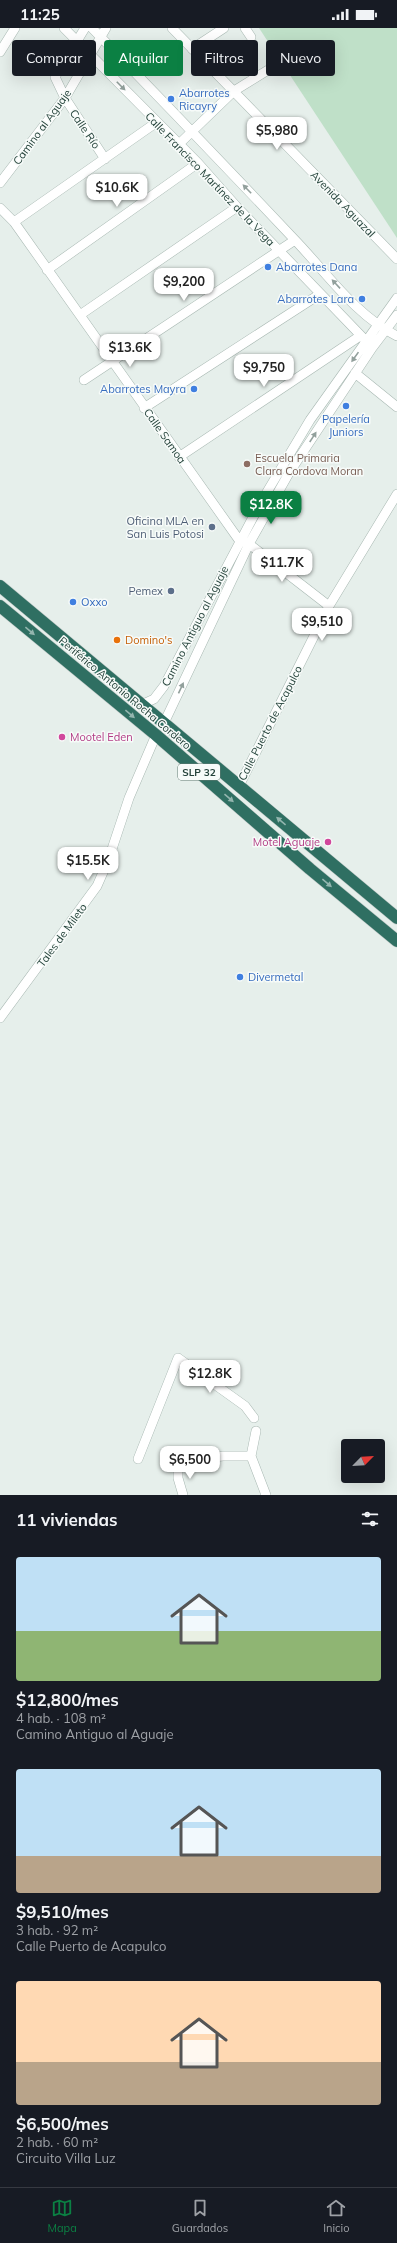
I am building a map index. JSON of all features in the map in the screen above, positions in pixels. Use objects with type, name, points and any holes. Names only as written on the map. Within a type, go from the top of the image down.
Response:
[{"type":"highway","name":"Periférico Antonio Rocha Cordero","points":[[0,586],[397,918]]},
{"type":"highway","name":"Periférico Antonio Rocha Cordero","points":[[0,606],[156,735],[310,869],[397,941]]},
{"type":"street","points":[[1,46],[15,28]]},
{"type":"street","name":"Calle Francisco Martínez de la Vega","points":[[64,28],[76,40]]},
{"type":"street","name":"Camino al Aguaje","points":[[78,40],[85,28]]},
{"type":"street","name":"Calle Francisco Martínez de la Vega","points":[[92,28],[295,240],[362,313],[381,327],[397,336]]},
{"type":"street","name":"Camino al Aguaje","points":[[96,43],[106,28]]},
{"type":"street","name":"Avenida Aguazal","points":[[172,28],[191,48]]},
{"type":"street","points":[[206,40],[224,28]]},
{"type":"street","points":[[246,28],[251,37]]},
{"type":"street","name":"Calle Francisco Martínez de la Vega","points":[[96,60],[198,163],[237,207],[366,342]]},
{"type":"street","points":[[179,144],[234,92],[266,71]]},
{"type":"street","name":"Camino al Aguaje","points":[[0,183],[65,98],[78,76]]},
{"type":"street","name":"Avenida Aguazal","points":[[218,76],[397,259]]},
{"type":"street","name":"Calle Río","points":[[55,77],[65,98],[105,159]]},
{"type":"street","points":[[14,222],[157,122]]},
{"type":"street","points":[[47,270],[198,163]]},
{"type":"street","points":[[80,314],[237,207]]},
{"type":"street","name":"Calle Samoa","points":[[0,208],[14,222],[80,314],[144,408],[239,540]]},
{"type":"street","points":[[84,380],[280,252],[295,240]]},
{"type":"street","points":[[144,408],[320,294]]},
{"type":"street","name":"Camino Antiguo al Aguaje","points":[[381,327],[397,298]]},
{"type":"street","name":"Camino Antiguo al Aguaje","points":[[141,705],[154,699],[164,686],[239,540],[310,420],[366,342],[381,327],[397,315]]},
{"type":"street","points":[[179,457],[366,342]]},
{"type":"street","name":"Camino Antiguo al Aguaje","points":[[164,723],[249,544],[289,473],[355,373],[366,342]]},
{"type":"street","points":[[355,373],[397,407]]},
{"type":"street","name":"Calle Puerto de Acapulco","points":[[239,786],[329,606],[397,494]]},
{"type":"street","points":[[239,540],[249,544],[329,606]]},
{"type":"street","name":"Tales de Mileto","points":[[0,1018],[97,886],[108,861],[129,798],[156,735]]},
{"type":"street","points":[[138,1460],[178,1358],[245,1406],[254,1418]]},
{"type":"street","points":[[256,1431],[251,1456],[266,1495]]},
{"type":"street","points":[[184,1495],[178,1478],[178,1467],[186,1460],[224,1456],[251,1456]]},
{"type":"green space","points":[[259,28],[397,28],[397,238],[291,76],[335,76],[335,40],[267,40]]},
{"type":"place","name":"Abarrotes Ricayry","points":[[171,99]]},
{"type":"place","name":"Abarrotes Dana","points":[[268,267]]},
{"type":"place","name":"Abarrotes Lara","points":[[362,299]]},
{"type":"place","name":"Abarrotes Mayra","points":[[194,389]]},
{"type":"place","name":"Papelería Juniors","points":[[346,406]]},
{"type":"place","name":"Escuela Primaria Clara Cordova Moran","points":[[247,464]]},
{"type":"place","name":"Oficina MLA en San Luis Potosi","points":[[212,527]]},
{"type":"place","name":"Pemex","points":[[171,591]]},
{"type":"place","name":"Oxxo","points":[[73,602]]},
{"type":"place","name":"Domino's","points":[[117,640]]},
{"type":"place","name":"Mootel Eden","points":[[62,737]]},
{"type":"place","name":"Motel Aguaje","points":[[328,842]]},
{"type":"place","name":"Divermetal","points":[[240,977]]}]
